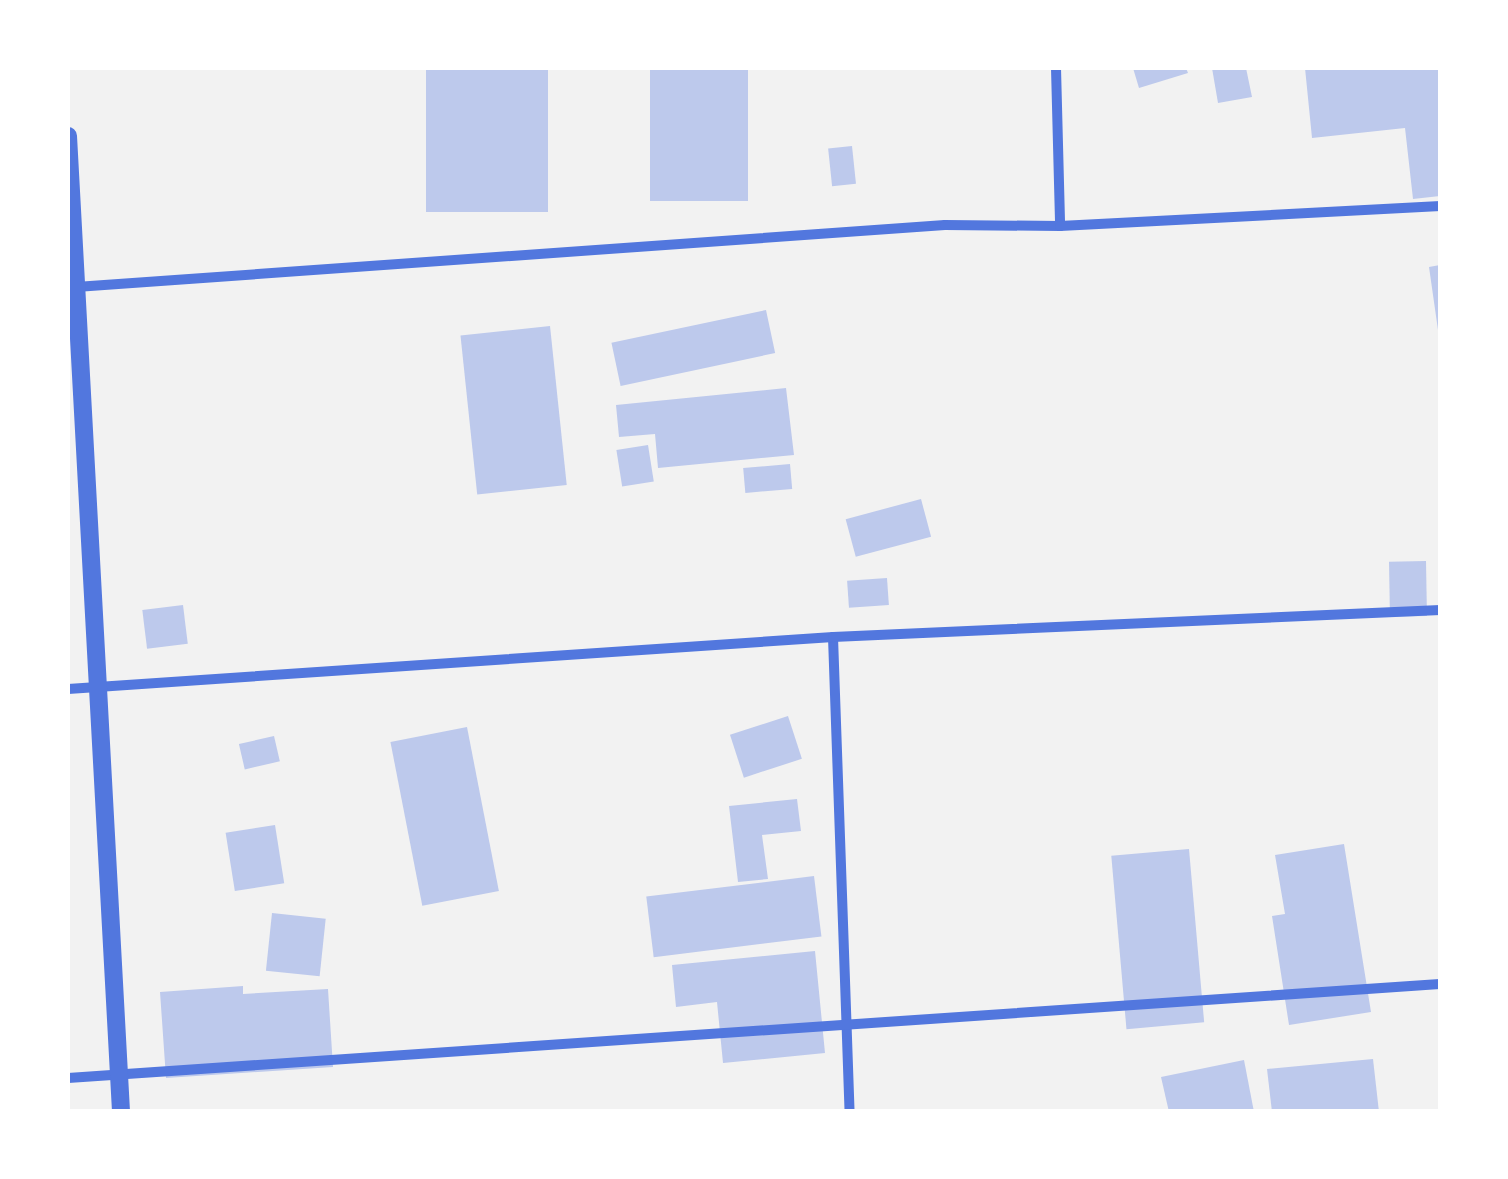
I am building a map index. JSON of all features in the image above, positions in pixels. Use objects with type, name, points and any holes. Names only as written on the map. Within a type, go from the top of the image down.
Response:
[{"type":"street","points":[[1056,68],[1060,226]]},
{"type":"street","points":[[68,136],[76,287],[75,402],[97,686],[121,1112]]},
{"type":"street","points":[[76,287],[945,224],[1060,226],[1440,206]]},
{"type":"street","points":[[68,689],[833,637],[1440,610]]},
{"type":"street","points":[[833,637],[850,1112]]},
{"type":"street","points":[[68,1078],[848,1020],[1440,984]]},
{"type":"building","points":[[426,68],[548,68],[548,212],[426,212]]},
{"type":"building","points":[[650,68],[748,68],[748,201],[650,201]]},
{"type":"building","points":[[1133,68],[1186,68],[1188,73],[1139,88]]},
{"type":"building","points":[[1212,68],[1246,68],[1252,97],[1218,103]]},
{"type":"building","points":[[1305,68],[1440,68],[1440,196],[1413,199],[1405,128],[1312,138]]},
{"type":"building","points":[[852,146],[856,184],[832,186],[828,149]]},
{"type":"building","points":[[1440,265],[1440,330],[1438,330],[1429,267]]},
{"type":"building","points":[[766,310],[775,353],[621,386],[611,343]]},
{"type":"building","points":[[550,326],[567,485],[477,495],[460,335]]},
{"type":"building","points":[[786,388],[794,455],[658,468],[655,434],[619,437],[616,405]]},
{"type":"building","points":[[648,445],[654,482],[622,487],[616,450]]},
{"type":"building","points":[[790,464],[792,489],[745,493],[743,468]]},
{"type":"building","points":[[921,499],[931,537],[856,557],[846,519]]},
{"type":"building","points":[[1426,561],[1427,616],[1390,617],[1389,562]]},
{"type":"building","points":[[887,578],[889,605],[849,608],[847,581]]},
{"type":"building","points":[[183,605],[188,644],[147,649],[142,610]]},
{"type":"building","points":[[788,716],[802,759],[744,778],[730,735]]},
{"type":"building","points":[[467,727],[499,891],[422,906],[390,742]]},
{"type":"building","points":[[274,736],[280,761],[245,769],[239,744]]},
{"type":"building","points":[[797,799],[801,831],[762,835],[768,879],[738,882],[729,806]]},
{"type":"building","points":[[275,825],[284,883],[235,891],[226,833]]},
{"type":"building","points":[[1344,844],[1371,1012],[1289,1025],[1272,916],[1285,914],[1275,855]]},
{"type":"building","points":[[1189,849],[1204,1022],[1126,1029],[1111,856]]},
{"type":"building","points":[[814,876],[821,937],[654,957],[646,897]]},
{"type":"building","points":[[272,913],[326,919],[320,976],[266,971]]},
{"type":"building","points":[[815,951],[825,1053],[723,1063],[717,1002],[676,1007],[672,965]]},
{"type":"building","points":[[243,986],[243,994],[328,989],[333,1067],[166,1078],[160,992]]},
{"type":"building","points":[[1373,1059],[1379,1112],[1272,1112],[1267,1069]]},
{"type":"building","points":[[1244,1060],[1254,1112],[1169,1112],[1161,1077]]}]
